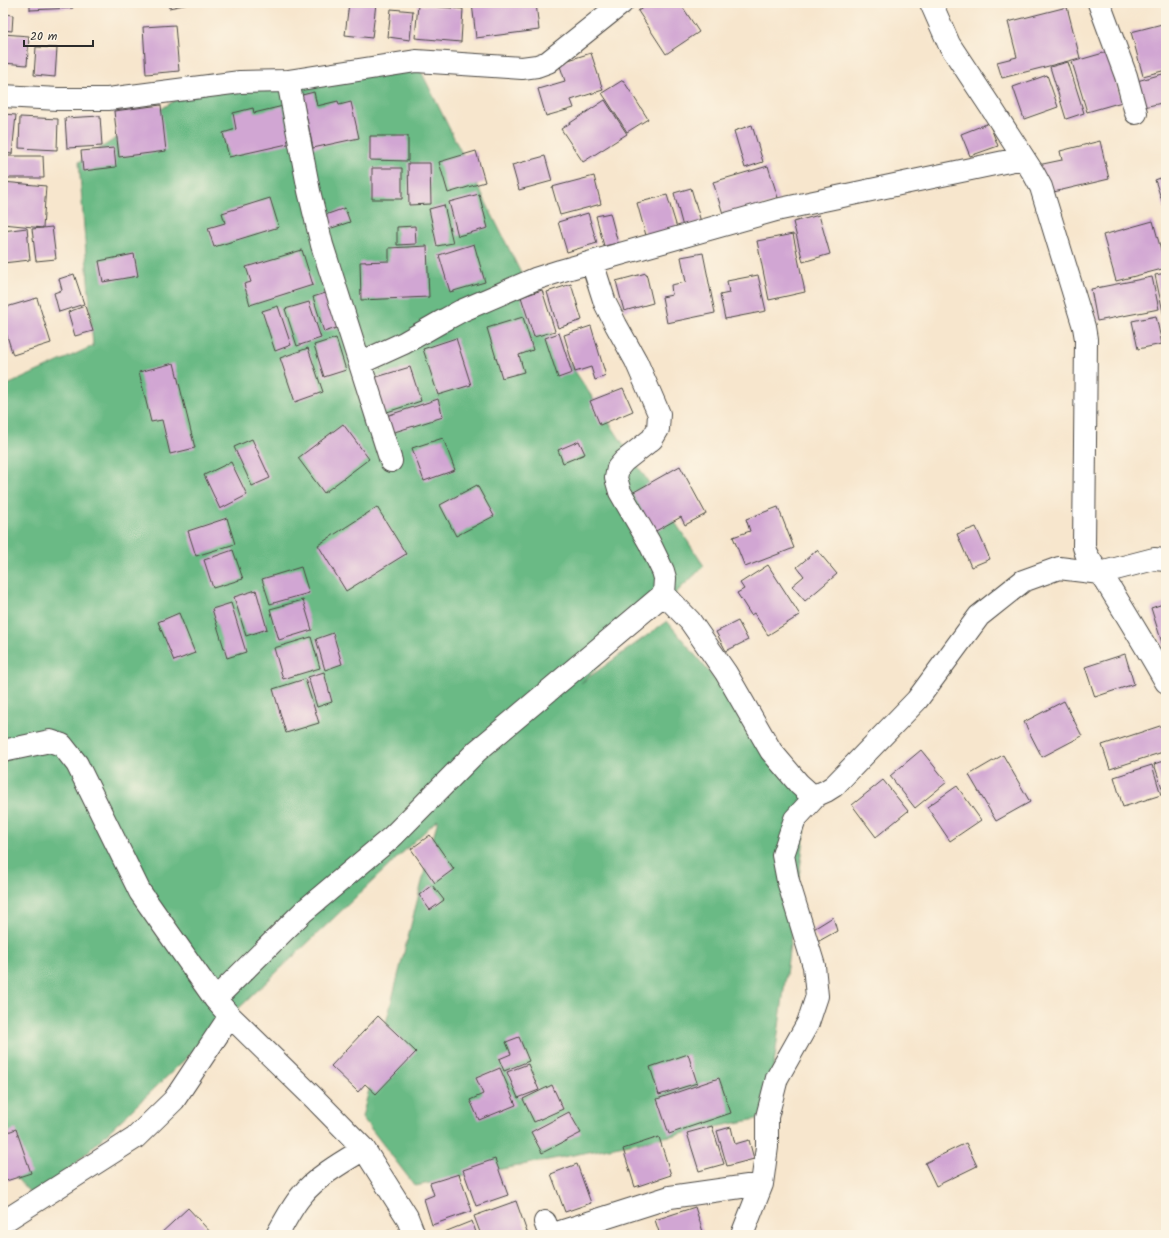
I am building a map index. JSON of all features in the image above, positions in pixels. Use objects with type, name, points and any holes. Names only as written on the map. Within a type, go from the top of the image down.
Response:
[{"type":"street","points":[[3,96],[58,99],[108,99],[240,82],[288,81],[416,61],[522,68],[537,66],[548,62],[622,3]]},
{"type":"street","points":[[931,3],[949,44],[1041,187],[1084,327],[1086,339],[1084,547],[1089,560],[1100,573],[1142,638],[1166,682]]},
{"type":"street","points":[[1099,3],[1126,76],[1136,112]]},
{"type":"street","points":[[288,81],[309,191],[322,245],[391,461]]},
{"type":"street","points":[[360,363],[404,343],[461,311],[535,279],[776,210],[1023,158]]},
{"type":"street","points":[[215,999],[304,911],[392,837],[478,751],[664,594],[664,571],[620,492],[616,478],[618,468],[624,461],[652,439],[658,429],[659,414],[636,361],[605,303],[592,262]]},
{"type":"street","points":[[742,1235],[762,1184],[767,1147],[767,1117],[777,1078],[808,1023],[817,996],[814,966],[788,881],[782,855],[795,819],[817,795],[834,786],[917,700],[979,616],[1023,581],[1059,568],[1100,573],[1154,559],[1166,560]]},
{"type":"street","points":[[664,594],[690,621],[726,673],[771,751],[799,784],[810,794],[817,795]]},
{"type":"street","points":[[3,751],[50,741],[62,745],[69,753],[77,764],[140,892],[215,999],[230,1016],[364,1149],[407,1217],[414,1235]]},
{"type":"street","points":[[3,1222],[135,1138],[174,1100],[230,1016]]},
{"type":"street","points":[[277,1235],[302,1195],[340,1164],[364,1149]]},
{"type":"street","points":[[544,1222],[548,1230],[557,1233],[670,1197],[762,1184]]},
{"type":"green space","points":[[416,61],[553,338],[704,566],[581,683],[667,621],[810,794],[767,1117],[415,1186],[362,1117],[438,819],[37,1200],[3,1164],[3,387],[93,346],[79,162],[194,88]]},
{"type":"building","points":[[30,3],[72,3],[73,8],[30,10]]},
{"type":"building","points":[[168,3],[189,3],[189,4],[169,8]]},
{"type":"building","points":[[349,3],[376,3],[372,38],[345,35]]},
{"type":"building","points":[[472,3],[536,3],[539,30],[476,38]]},
{"type":"building","points":[[650,3],[680,3],[699,32],[666,54],[638,11]]},
{"type":"building","points":[[418,5],[463,9],[461,42],[415,38]]},
{"type":"building","points":[[1067,7],[1080,58],[1002,78],[997,62],[1017,57],[1008,22]]},
{"type":"building","points":[[391,9],[413,11],[410,40],[388,37]]},
{"type":"building","points":[[3,14],[13,15],[12,31],[3,30]]},
{"type":"building","points":[[1166,23],[1166,70],[1143,76],[1131,32]]},
{"type":"building","points":[[175,25],[179,71],[146,74],[143,27]]},
{"type":"building","points":[[3,34],[29,36],[27,65],[3,63]]},
{"type":"building","points":[[36,47],[57,48],[55,77],[34,75]]},
{"type":"building","points":[[1107,52],[1122,102],[1087,112],[1072,62]]},
{"type":"building","points":[[591,53],[603,90],[571,100],[574,108],[546,116],[538,89],[565,81],[559,63]]},
{"type":"building","points":[[1068,62],[1084,113],[1066,119],[1050,67]]},
{"type":"building","points":[[1166,73],[1166,102],[1144,107],[1137,81]]},
{"type":"building","points":[[1047,75],[1058,107],[1024,119],[1013,87]]},
{"type":"building","points":[[623,80],[648,119],[627,132],[602,93]]},
{"type":"building","points":[[314,92],[317,106],[338,101],[339,105],[351,102],[359,138],[313,148],[302,95]]},
{"type":"building","points":[[605,100],[627,134],[583,162],[561,129]]},
{"type":"building","points":[[161,105],[166,151],[119,157],[114,111]]},
{"type":"building","points":[[283,106],[292,143],[229,157],[223,133],[236,129],[233,113],[253,108],[254,113]]},
{"type":"building","points":[[3,114],[16,115],[12,154],[3,153]]},
{"type":"building","points":[[100,116],[102,146],[67,148],[65,118]]},
{"type":"building","points":[[20,117],[58,119],[57,150],[19,148]]},
{"type":"building","points":[[989,123],[998,146],[970,156],[961,134]]},
{"type":"building","points":[[752,125],[763,162],[745,168],[734,131]]},
{"type":"building","points":[[370,136],[408,136],[408,161],[370,160]]},
{"type":"building","points":[[1100,141],[1109,179],[1045,194],[1038,165],[1062,160],[1060,151]]},
{"type":"building","points":[[114,148],[116,167],[83,171],[81,151]]},
{"type":"building","points":[[476,151],[485,182],[448,193],[439,162]]},
{"type":"building","points":[[3,156],[43,156],[44,178],[3,178]]},
{"type":"building","points":[[545,156],[552,181],[519,190],[512,165]]},
{"type":"building","points":[[408,163],[430,163],[431,204],[409,205]]},
{"type":"building","points":[[768,166],[779,201],[724,217],[713,182]]},
{"type":"building","points":[[372,168],[402,168],[402,199],[372,199]]},
{"type":"building","points":[[594,176],[601,204],[560,215],[552,187]]},
{"type":"building","points":[[1166,176],[1166,213],[1155,180]]},
{"type":"building","points":[[3,182],[46,186],[43,228],[3,224]]},
{"type":"building","points":[[691,188],[701,222],[683,227],[674,193]]},
{"type":"building","points":[[479,194],[488,228],[458,236],[449,202]]},
{"type":"building","points":[[667,195],[678,231],[647,239],[637,203]]},
{"type":"building","points":[[270,198],[279,227],[214,247],[208,228],[225,223],[222,213]]},
{"type":"building","points":[[444,205],[453,243],[437,246],[429,209]]},
{"type":"building","points":[[345,208],[350,222],[329,229],[325,215]]},
{"type":"building","points":[[588,213],[597,243],[567,252],[558,222]]},
{"type":"building","points":[[610,213],[618,243],[604,246],[596,216]]},
{"type":"building","points":[[819,215],[830,254],[803,262],[793,222]]},
{"type":"building","points":[[1153,221],[1166,268],[1116,281],[1103,235]]},
{"type":"building","points":[[415,226],[416,244],[397,245],[397,227]]},
{"type":"building","points":[[52,227],[56,259],[36,261],[32,229]]},
{"type":"building","points":[[27,228],[30,260],[3,263],[3,231]]},
{"type":"building","points":[[793,234],[805,292],[769,300],[757,241]]},
{"type":"building","points":[[474,244],[485,282],[450,292],[439,255]]},
{"type":"building","points":[[427,246],[429,297],[361,300],[360,262],[389,261],[389,248]]},
{"type":"building","points":[[302,250],[313,285],[250,305],[244,284],[251,282],[246,267]]},
{"type":"building","points":[[703,253],[715,313],[667,323],[662,297],[672,295],[671,285],[686,282],[681,257]]},
{"type":"building","points":[[134,254],[138,276],[103,282],[99,261]]},
{"type":"building","points":[[646,273],[653,303],[624,311],[616,281]]},
{"type":"building","points":[[1166,273],[1166,321],[1165,321],[1155,275]]},
{"type":"building","points":[[74,274],[84,304],[59,312],[54,293],[62,290],[59,279]]},
{"type":"building","points":[[758,275],[766,311],[725,319],[720,295],[729,293],[727,281]]},
{"type":"building","points":[[1152,277],[1159,309],[1097,321],[1091,289]]},
{"type":"building","points":[[571,284],[582,320],[558,328],[547,292]]},
{"type":"building","points":[[335,290],[346,325],[324,332],[313,297]]},
{"type":"building","points":[[542,290],[555,331],[534,337],[521,297]]},
{"type":"building","points":[[37,298],[51,343],[13,355],[3,323],[3,308]]},
{"type":"building","points":[[309,302],[321,338],[297,346],[285,309]]},
{"type":"building","points":[[85,306],[93,331],[75,336],[68,312]]},
{"type":"building","points":[[278,306],[291,345],[275,351],[262,311]]},
{"type":"building","points":[[1156,316],[1162,344],[1138,349],[1132,321]]},
{"type":"building","points":[[523,317],[533,350],[519,355],[524,372],[502,378],[487,328]]},
{"type":"building","points":[[591,326],[606,376],[595,380],[591,367],[575,372],[564,335]]},
{"type":"building","points":[[559,333],[572,373],[558,378],[545,338]]},
{"type":"building","points":[[336,338],[346,370],[324,377],[314,345]]},
{"type":"building","points":[[456,338],[471,385],[438,395],[423,349]]},
{"type":"building","points":[[308,348],[323,392],[295,402],[280,358]]},
{"type":"building","points":[[174,363],[195,448],[170,454],[162,420],[151,422],[139,372]]},
{"type":"building","points":[[410,367],[421,401],[381,414],[370,379]]},
{"type":"building","points":[[623,388],[633,411],[600,425],[590,401]]},
{"type":"building","points":[[438,399],[443,417],[388,434],[383,417]]},
{"type":"building","points":[[343,424],[369,459],[324,493],[298,458]]},
{"type":"building","points":[[443,438],[455,470],[424,481],[412,448]]},
{"type":"building","points":[[252,439],[270,478],[252,486],[234,447]]},
{"type":"building","points":[[579,441],[585,454],[563,463],[558,450]]},
{"type":"building","points":[[231,462],[247,495],[220,509],[204,475]]},
{"type":"building","points":[[680,466],[706,514],[685,525],[681,517],[654,532],[632,493]]},
{"type":"building","points":[[477,485],[494,516],[456,536],[440,505]]},
{"type":"building","points":[[377,507],[406,554],[346,591],[318,545]]},
{"type":"building","points":[[778,507],[794,548],[745,567],[733,537],[750,531],[746,519]]},
{"type":"building","points":[[227,518],[235,544],[196,556],[188,531]]},
{"type":"building","points":[[976,527],[990,559],[971,567],[957,534]]},
{"type":"building","points":[[233,550],[243,579],[213,588],[204,560]]},
{"type":"building","points":[[817,550],[837,574],[805,601],[792,586],[804,576],[797,567]]},
{"type":"building","points":[[768,565],[800,615],[768,635],[754,613],[751,615],[737,593],[744,589],[740,583]]},
{"type":"building","points":[[301,567],[309,593],[270,604],[262,579]]},
{"type":"building","points":[[256,590],[267,629],[246,636],[234,597]]},
{"type":"building","points":[[303,600],[312,630],[279,640],[270,609]]},
{"type":"building","points":[[231,603],[246,652],[227,658],[212,609]]},
{"type":"building","points":[[1166,603],[1166,645],[1163,646],[1151,608]]},
{"type":"building","points":[[179,613],[195,653],[174,661],[158,622]]},
{"type":"building","points":[[738,621],[748,640],[726,651],[716,632]]},
{"type":"building","points":[[333,633],[342,664],[325,670],[316,639]]},
{"type":"building","points":[[311,637],[320,668],[283,679],[274,648]]},
{"type":"building","points":[[1125,654],[1134,684],[1095,697],[1085,667]]},
{"type":"building","points":[[324,672],[332,702],[317,707],[308,677]]},
{"type":"building","points":[[305,679],[319,723],[286,733],[273,689]]},
{"type":"building","points":[[1064,701],[1082,736],[1042,757],[1024,722]]},
{"type":"building","points":[[1163,725],[1166,735],[1166,751],[1110,769],[1102,745]]},
{"type":"building","points":[[921,750],[947,782],[915,808],[890,776]]},
{"type":"building","points":[[1003,755],[1030,802],[996,821],[969,775]]},
{"type":"building","points":[[1166,760],[1166,793],[1164,794],[1154,764]]},
{"type":"building","points":[[1152,765],[1161,795],[1123,807],[1114,777]]},
{"type":"building","points":[[883,780],[908,811],[876,837],[852,805]]},
{"type":"building","points":[[957,786],[981,820],[950,841],[927,807]]},
{"type":"building","points":[[430,835],[454,869],[435,883],[411,849]]},
{"type":"building","points":[[432,885],[444,900],[430,910],[419,895]]},
{"type":"building","points":[[833,917],[837,931],[819,941],[812,930]]},
{"type":"building","points":[[378,1016],[416,1052],[376,1094],[365,1084],[358,1092],[331,1066]]},
{"type":"building","points":[[519,1037],[529,1061],[504,1071],[499,1059],[511,1054],[506,1042]]},
{"type":"building","points":[[688,1054],[697,1083],[659,1095],[650,1067]]},
{"type":"building","points":[[528,1064],[539,1090],[518,1098],[507,1072]]},
{"type":"building","points":[[500,1068],[516,1105],[479,1120],[470,1100],[483,1094],[476,1078]]},
{"type":"building","points":[[719,1078],[731,1113],[669,1134],[657,1099]]},
{"type":"building","points":[[552,1085],[563,1109],[534,1122],[523,1099]]},
{"type":"building","points":[[569,1112],[581,1133],[542,1153],[531,1132]]},
{"type":"building","points":[[712,1126],[724,1164],[699,1171],[687,1133]]},
{"type":"building","points":[[731,1127],[735,1144],[749,1140],[754,1159],[727,1166],[717,1131]]},
{"type":"building","points":[[16,1129],[31,1173],[3,1182],[3,1134]]},
{"type":"building","points":[[659,1137],[671,1175],[635,1187],[623,1149]]},
{"type":"building","points":[[966,1143],[977,1166],[936,1186],[925,1163]]},
{"type":"building","points":[[495,1159],[508,1195],[476,1206],[463,1170]]},
{"type":"building","points":[[577,1164],[591,1203],[565,1212],[551,1174]]},
{"type":"building","points":[[459,1174],[472,1211],[432,1225],[424,1199],[434,1195],[430,1183]]},
{"type":"building","points":[[516,1201],[528,1235],[481,1235],[474,1216]]},
{"type":"building","points":[[695,1207],[704,1235],[660,1235],[655,1220]]},
{"type":"building","points":[[188,1208],[213,1235],[159,1235]]},
{"type":"building","points":[[472,1221],[477,1235],[437,1235]]}]
